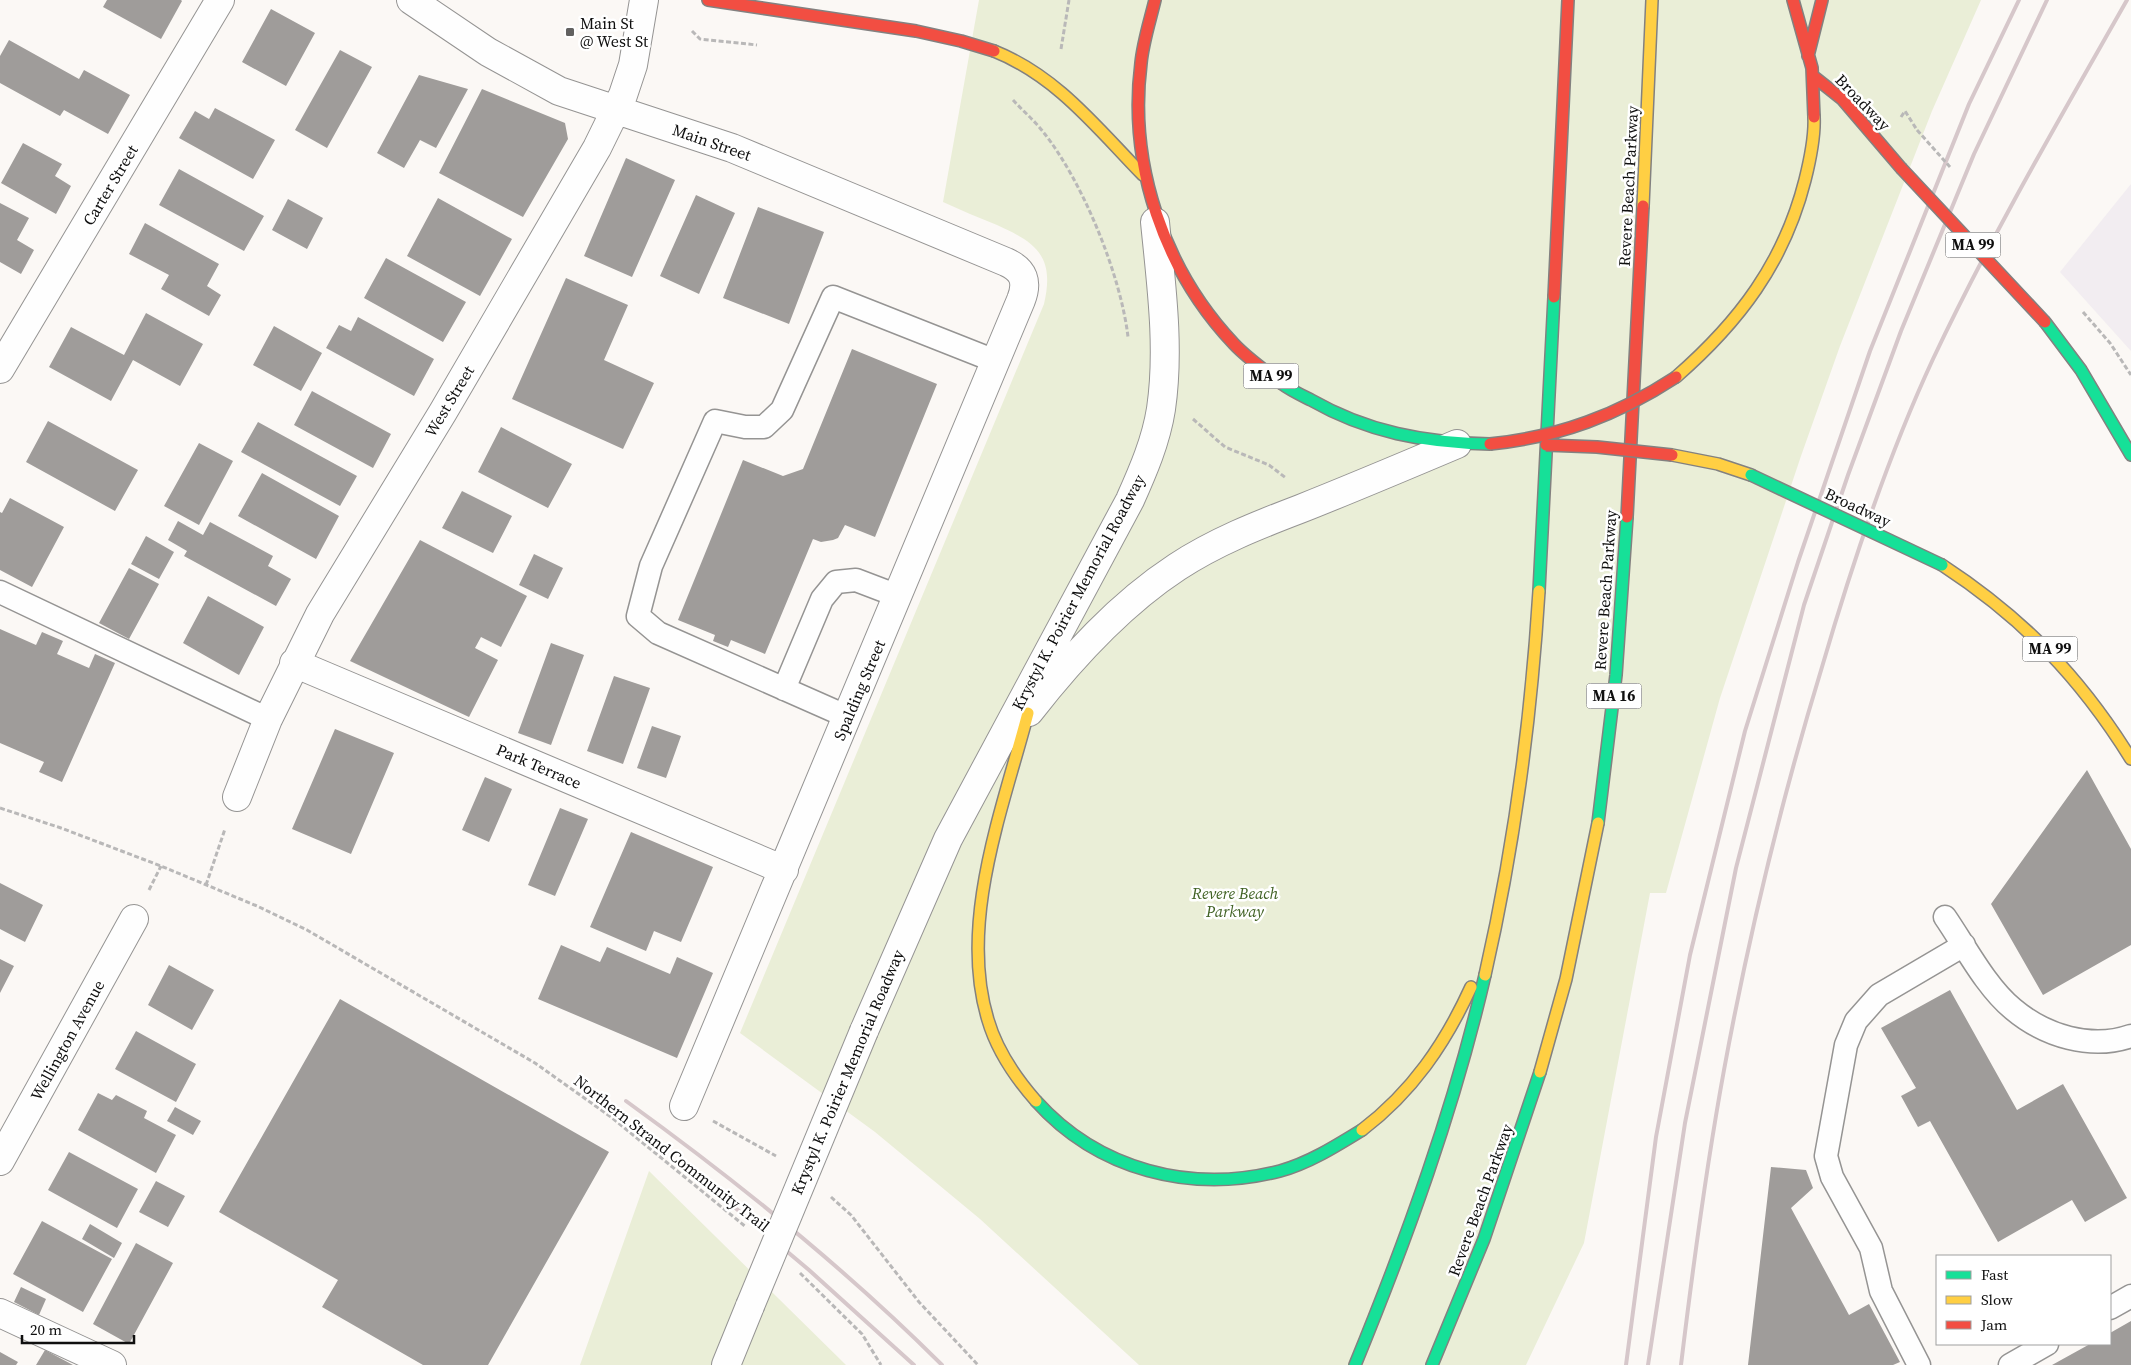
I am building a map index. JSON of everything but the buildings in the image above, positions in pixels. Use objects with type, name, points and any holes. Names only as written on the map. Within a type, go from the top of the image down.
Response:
[{"type":"main road","points":[[708,0],[929,32],[992,50],[1033,71],[1071,98],[1143,175]]},
{"type":"main road","name":"MA 99","points":[[1154,0],[1138,74],[1137,130],[1143,175],[1155,215],[1178,267],[1197,299],[1227,336],[1264,370],[1314,404],[1368,427],[1398,436],[1458,444],[1490,444]]},
{"type":"main road","points":[[1354,1365],[1406,1241],[1450,1111],[1468,1045],[1498,913],[1522,778],[1537,632],[1568,0]]},
{"type":"main road","name":"Revere Beach Parkway","points":[[1432,1365],[1482,1246],[1529,1113],[1567,979],[1595,843],[1605,774],[1619,638],[1637,344],[1652,0]]},
{"type":"main road","points":[[1490,444],[1545,437],[1588,424],[1624,410],[1676,377],[1696,361],[1734,324],[1766,278],[1780,253],[1792,225],[1809,162],[1813,124],[1813,76],[1793,0]]},
{"type":"main road","points":[[1808,56],[1822,0]]},
{"type":"main road","name":"Broadway","points":[[1813,76],[1842,99],[1901,168],[2045,322],[2081,370],[2131,455]]},
{"type":"main road","name":"Broadway","points":[[1490,444],[1597,447],[1672,455],[1718,464],[1751,475],[1942,565],[2000,604],[2051,651],[2072,674],[2104,717],[2131,759]]},
{"type":"main road","points":[[1028,713],[982,896],[976,939],[977,964],[984,1006],[1010,1068],[1037,1103],[1075,1136],[1123,1164],[1142,1171],[1186,1181],[1230,1180],[1280,1171],[1305,1162],[1354,1136],[1398,1099],[1435,1052],[1466,996],[1498,913]]},
{"type":"street","name":"Carter Street","points":[[0,369],[220,0]]},
{"type":"street","name":"Main Street","points":[[411,0],[521,72],[575,98],[704,138],[759,158],[1006,262],[1022,272]]},
{"type":"street","name":"West Street","points":[[237,797],[268,718],[294,663],[328,600],[443,412],[597,148],[616,110],[637,52],[644,0]]},
{"type":"street","name":"Krystyl K. Poirier Memorial Roadway","points":[[726,1365],[931,872],[976,784],[1130,500],[1152,446],[1161,410],[1164,353],[1163,305],[1155,215]]},
{"type":"street","name":"Spalding Street","points":[[684,1106],[1023,294],[1024,282],[1022,272]]},
{"type":"street","name":"Krystyl K. Poirier Memorial Roadway","points":[[976,784],[1056,678],[1109,622],[1145,590],[1179,566],[1271,520],[1458,444]]},
{"type":"street","name":"Park Terrace","points":[[294,663],[784,870]]},
{"type":"street","name":"Wellington Avenue","points":[[0,1161],[134,919]]},
{"type":"street","points":[[0,1313],[112,1365]]},
{"type":"lane","points":[[848,717],[658,632],[638,616],[651,566],[715,421],[745,427],[764,427],[782,410],[833,297],[995,361]]},
{"type":"lane","points":[[784,689],[822,599],[836,582],[856,580],[898,596]]},
{"type":"lane","points":[[0,592],[268,718]]},
{"type":"lane","points":[[1945,916],[1999,994],[2027,1020],[2054,1032],[2082,1041],[2102,1043],[2131,1036]]},
{"type":"lane","points":[[1919,1365],[1881,1291],[1871,1248],[1832,1177],[1826,1156],[1846,1045],[1856,1021],[1879,995],[1964,945]]},
{"type":"lane","points":[[2111,1307],[2131,1296]]},
{"type":"lane","points":[[2010,1365],[2045,1345]]},
{"type":"path","points":[[1060,57],[1069,0]]},
{"type":"path","points":[[1022,111],[1054,147],[1091,219],[1118,286],[1129,343]]},
{"type":"path","points":[[1905,111],[1917,130]]},
{"type":"path","points":[[2080,309],[2110,343],[2131,374]]},
{"type":"path","points":[[1187,414],[1225,447],[1269,465],[1281,473],[1288,483]]},
{"type":"path","points":[[206,885],[237,797]]},
{"type":"path","name":"Northern Strand Community Trail","points":[[0,808],[61,828],[206,885],[307,930],[535,1063],[612,1117],[753,1233]]},
{"type":"path","points":[[684,1106],[781,1159]]},
{"type":"path","points":[[830,1196],[850,1215],[919,1302],[978,1365]]},
{"type":"path","points":[[795,1269],[829,1299],[862,1334],[881,1365]]},
{"type":"shaded area","points":[[2131,184],[2131,351],[2060,272]]},
{"type":"green space","name":"Revere Beach Parkway","points":[[979,0],[1981,0],[1932,111],[1840,346],[1801,456],[1720,698],[1666,893],[1650,893],[1584,1243],[1526,1365],[1139,1365],[980,1219],[875,1132],[740,1033],[1044,304],[1047,274],[1045,263],[1040,254],[1023,238],[943,202]]},
{"type":"green space","points":[[649,1171],[846,1365],[580,1365]]},
{"type":"railway","points":[[1626,1365],[1656,1137],[1690,955],[1745,731],[1798,562],[1870,351],[1969,104],[2019,0]]},
{"type":"railway","points":[[1648,1365],[1685,1123],[1736,868],[1804,605],[1848,475],[1901,331],[1974,154],[2047,0]]},
{"type":"railway","points":[[1681,1365],[1711,1144],[1744,968],[1793,766],[1858,550],[1901,434],[1955,313],[2027,178],[2127,0]]},
{"type":"railway","points":[[626,1101],[709,1163],[789,1227],[867,1294],[942,1365]]},
{"type":"railway","points":[[726,1200],[809,1270],[914,1365]]},
{"type":"traffic: fast","points":[[1539,591],[1554,297]]},
{"type":"traffic: fast","points":[[2045,322],[2081,370],[2131,455]]},
{"type":"traffic: fast","points":[[1281,383],[1332,411],[1375,428],[1420,438],[1490,444]]},
{"type":"traffic: fast","points":[[1751,475],[1942,565]]},
{"type":"traffic: fast","points":[[1598,823],[1616,675],[1627,517]]},
{"type":"traffic: fast","points":[[1355,1365],[1428,1173],[1459,1075],[1485,975]]},
{"type":"traffic: fast","points":[[1432,1365],[1484,1239],[1540,1072]]},
{"type":"traffic: fast","points":[[1036,1101],[1061,1125],[1088,1144],[1117,1160],[1148,1170],[1180,1177],[1213,1179],[1247,1177],[1280,1171],[1312,1159],[1362,1130]]},
{"type":"traffic: slow","points":[[1643,206],[1652,0]]},
{"type":"traffic: slow","points":[[994,51],[1037,74],[1057,89],[1143,175]]},
{"type":"traffic: slow","points":[[1676,377],[1720,335],[1756,289],[1772,264],[1785,238],[1805,180],[1813,140],[1814,117]]},
{"type":"traffic: slow","points":[[1672,455],[1718,464],[1751,475]]},
{"type":"traffic: slow","points":[[1942,565],[1999,606],[2048,651],[2112,729],[2131,759]]},
{"type":"traffic: slow","points":[[1485,975],[1505,880],[1520,784],[1536,640],[1539,591]]},
{"type":"traffic: slow","points":[[1028,713],[996,826],[987,866],[978,944],[980,983],[988,1020],[996,1042],[1021,1083],[1036,1101]]},
{"type":"traffic: slow","points":[[1540,1072],[1566,979],[1598,823]]},
{"type":"traffic: slow","points":[[1362,1130],[1396,1100],[1425,1066],[1450,1028],[1471,987]]},
{"type":"traffic: jam","points":[[708,0],[916,31],[994,51]]},
{"type":"traffic: jam","points":[[1155,0],[1142,55],[1138,101],[1140,140],[1146,177],[1156,214],[1170,249],[1188,283],[1209,315],[1239,349],[1281,383]]},
{"type":"traffic: jam","points":[[1554,297],[1568,0]]},
{"type":"traffic: jam","points":[[1793,0],[1812,68],[1814,117]]},
{"type":"traffic: jam","points":[[1808,56],[1822,0]]},
{"type":"traffic: jam","points":[[1813,76],[1842,99],[1901,168]]},
{"type":"traffic: jam","points":[[1901,168],[2045,322]]},
{"type":"traffic: jam","points":[[1627,517],[1643,206]]},
{"type":"traffic: jam","points":[[1490,444],[1540,436],[1587,422],[1632,403],[1676,377]]},
{"type":"traffic: jam","points":[[1546,445],[1597,447],[1672,455]]},
{"type":"place","name":"Main St @ West St","points":[[570,32]]}]
